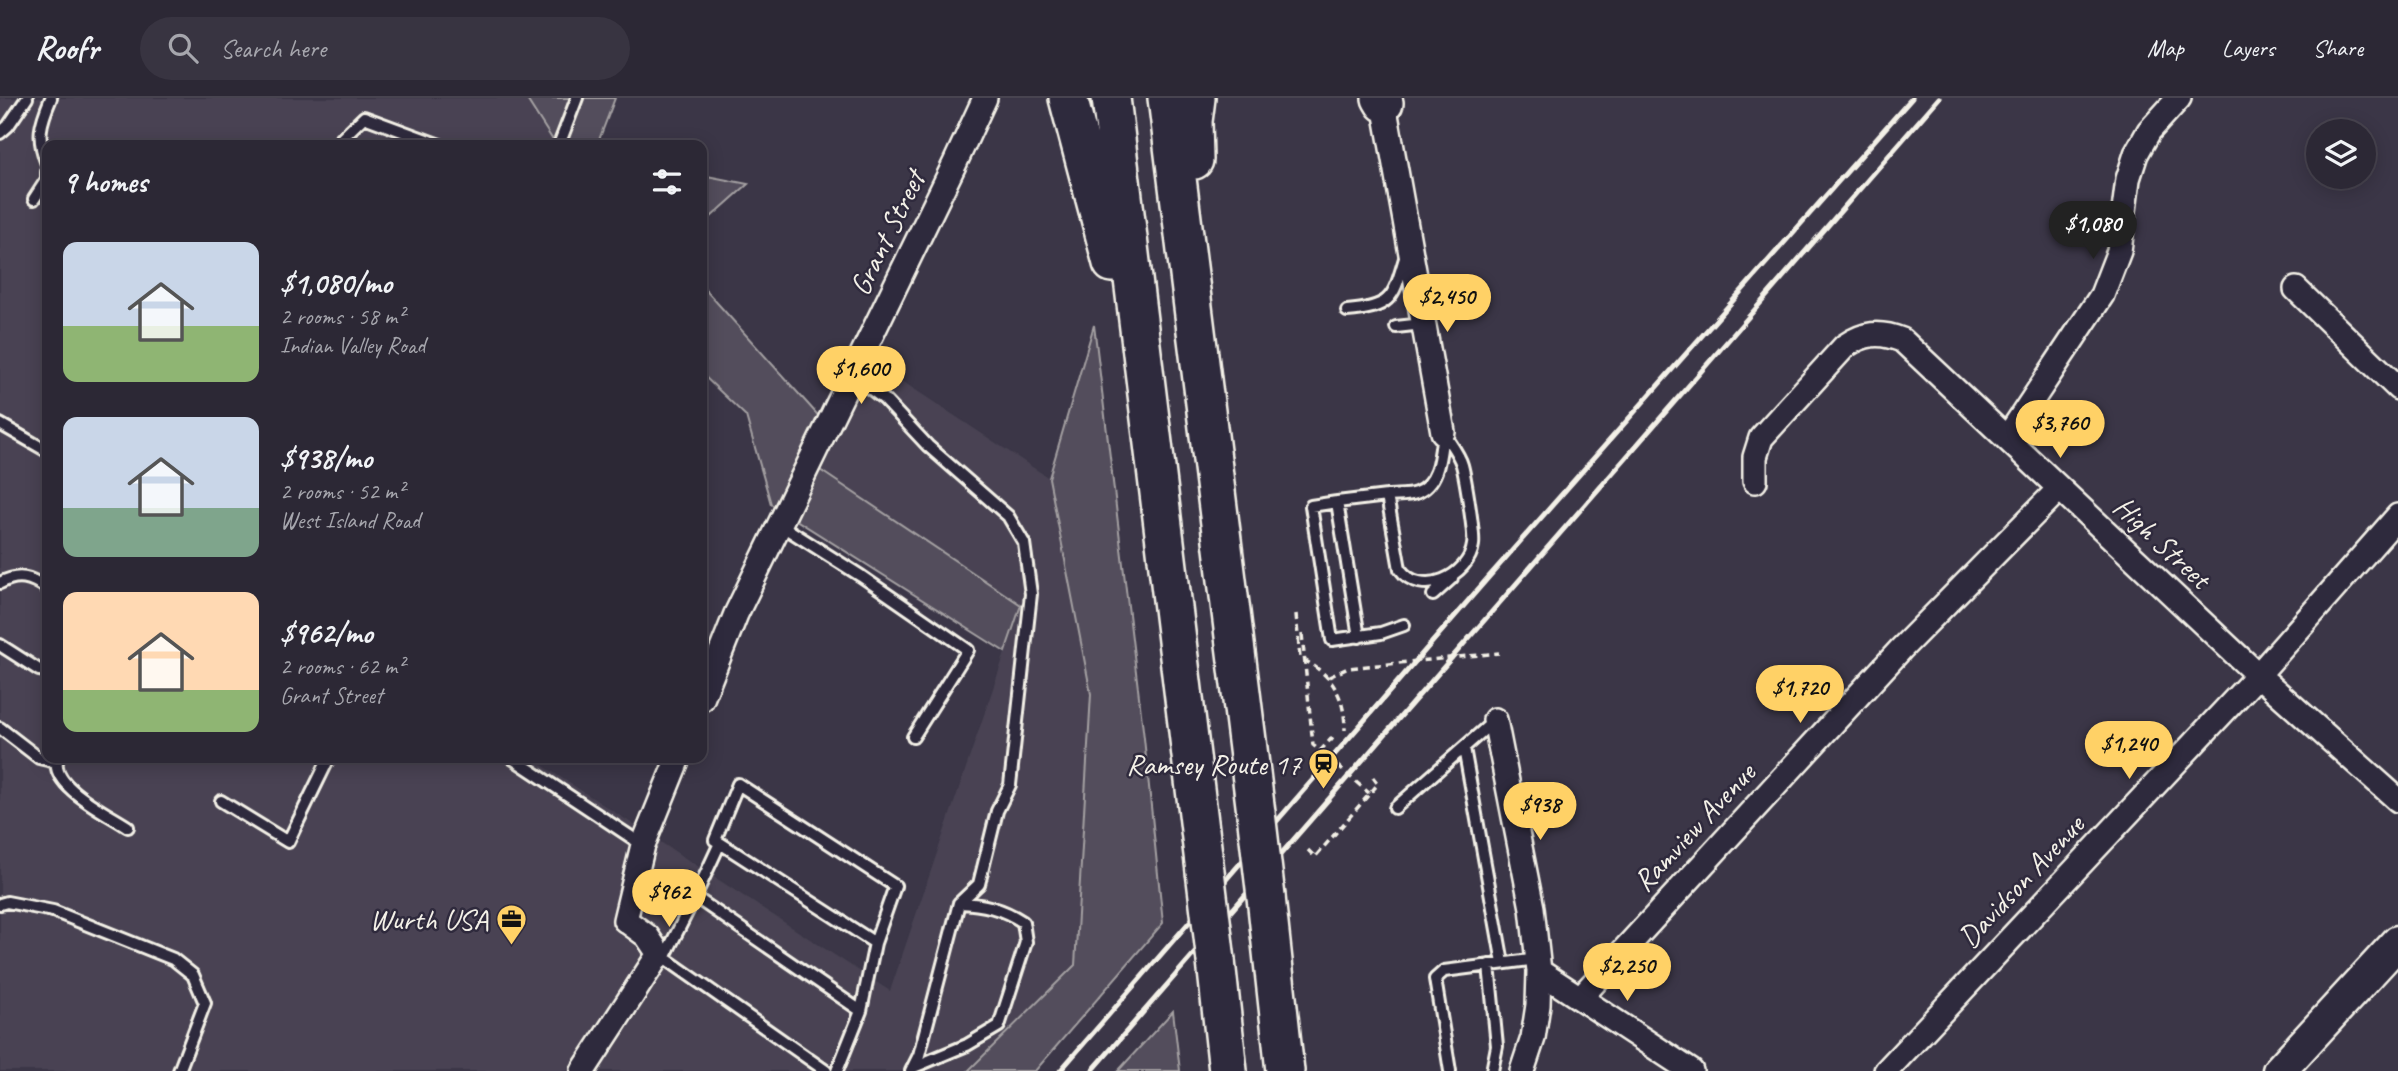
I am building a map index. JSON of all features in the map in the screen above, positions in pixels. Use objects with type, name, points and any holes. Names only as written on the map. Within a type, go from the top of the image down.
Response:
[{"type":"highway","points":[[1111,98],[1228,1071]]},
{"type":"highway","points":[[1167,98],[1256,813],[1284,1071]]},
{"type":"highway","points":[[1196,98],[1193,134],[1199,360]]},
{"type":"highway","points":[[1067,99],[1114,271],[1153,442]]},
{"type":"main road","points":[[2279,1071],[2398,942]]},
{"type":"street","name":"Grant Street","points":[[707,686],[736,614],[985,98]]},
{"type":"street","points":[[2007,438],[2102,295],[2119,251],[2128,179],[2136,154],[2150,131],[2179,98]]},
{"type":"street","points":[[1383,100],[1443,432]]},
{"type":"street","points":[[2296,289],[2398,388]]},
{"type":"street","name":"High Street","points":[[1755,481],[1755,457],[1761,438],[1845,346],[1858,337],[1873,333],[1887,334],[1902,340],[2258,675],[2398,800]]},
{"type":"street","name":"Ramview Avenue","points":[[1580,998],[1901,649],[2059,489]]},
{"type":"street","name":"Davidson Avenue","points":[[1886,1071],[2258,675],[2398,516]]},
{"type":"street","points":[[1495,720],[1532,908],[1539,965],[1538,1005],[1533,1038],[1522,1071]]},
{"type":"street","points":[[583,1071],[661,956],[647,936],[625,920],[643,845],[676,763]]},
{"type":"street","points":[[1539,965],[1580,998],[1692,1071]]},
{"type":"lane","points":[[0,133],[27,98]]},
{"type":"lane","points":[[42,151],[40,129],[51,98]]},
{"type":"lane","points":[[561,140],[577,98]]},
{"type":"lane","points":[[340,140],[364,117],[426,140]]},
{"type":"lane","points":[[34,199],[42,186]]},
{"type":"lane","points":[[1347,311],[1373,309],[1386,302],[1394,292],[1409,243]]},
{"type":"lane","points":[[1396,327],[1423,324]]},
{"type":"lane","points":[[852,375],[884,399],[928,446],[1008,516],[1024,543],[1031,594],[1010,785],[997,811],[979,884],[959,903],[913,1069]]},
{"type":"lane","points":[[0,424],[42,448]]},
{"type":"lane","points":[[1404,625],[1381,633],[1332,640],[1311,506],[1417,492],[1432,480],[1438,465],[1443,432]]},
{"type":"lane","points":[[1433,595],[1458,572],[1474,544],[1462,463],[1443,432]]},
{"type":"lane","points":[[1387,496],[1400,569],[1404,575],[1420,583],[1433,583],[1458,572]]},
{"type":"lane","points":[[1337,502],[1359,636]]},
{"type":"lane","points":[[779,524],[861,576],[968,650],[913,737]]},
{"type":"lane","points":[[0,583],[18,576],[30,578],[42,585]]},
{"type":"lane","points":[[0,645],[42,670]]},
{"type":"lane","points":[[1395,808],[1495,720]]},
{"type":"lane","points":[[0,728],[42,758]]},
{"type":"lane","points":[[1464,747],[1503,963]]},
{"type":"lane","points":[[57,763],[58,776],[68,788],[128,827]]},
{"type":"lane","points":[[220,801],[288,842],[327,763]]},
{"type":"lane","points":[[520,763],[643,845]]},
{"type":"lane","points":[[837,1071],[861,1011],[875,943],[895,886],[738,784],[715,840],[875,943]]},
{"type":"lane","points":[[720,843],[695,897],[661,956],[826,1071]]},
{"type":"lane","points":[[695,897],[861,1011]]},
{"type":"lane","points":[[2,901],[53,911],[173,959],[193,975],[205,1003],[179,1071]]},
{"type":"lane","points":[[913,1069],[967,1045],[999,1026],[1026,942],[1023,922],[1008,912],[985,904],[959,903]]},
{"type":"lane","points":[[1450,1071],[1435,979],[1444,971],[1503,963],[1539,965]]},
{"type":"lane","points":[[1489,965],[1497,1046],[1492,1071]]},
{"type":"path","points":[[1296,614],[1300,658],[1315,665],[1329,677],[1341,696],[1345,730]]},
{"type":"path","points":[[1302,634],[1314,745],[1369,793]]},
{"type":"path","points":[[1329,677],[1348,668],[1499,653]]},
{"type":"path","points":[[1320,751],[1333,741]]},
{"type":"path","points":[[1308,850],[1315,857],[1378,783],[1372,776]]},
{"type":"shaded area","points":[[0,98],[526,98],[553,140],[42,140],[42,763],[539,763],[890,991],[1021,606],[814,466],[873,362],[1049,478],[1091,694],[1075,965],[968,1071],[0,1071]]},
{"type":"shaded area","points":[[526,98],[615,98],[599,140],[553,140]]},
{"type":"shaded area","points":[[707,176],[748,184],[707,221]]},
{"type":"shaded area","points":[[707,292],[833,432],[814,466],[1021,605],[1005,652],[771,504],[746,416],[707,379]]},
{"type":"shaded area","points":[[1094,325],[1144,738],[1163,923],[1035,1071],[968,1071],[1075,965],[1091,694],[1049,478]]},
{"type":"shaded area","points":[[1173,1011],[1180,1071],[1118,1071]]},
{"type":"railway","points":[[1060,1071],[1487,579],[1912,98]]},
{"type":"railway","points":[[1092,1071],[1939,98]]},
{"type":"place","name":"Ramsey Route 17","points":[[1324,791]]},
{"type":"place","name":"Wurth USA","points":[[511,946]]}]
